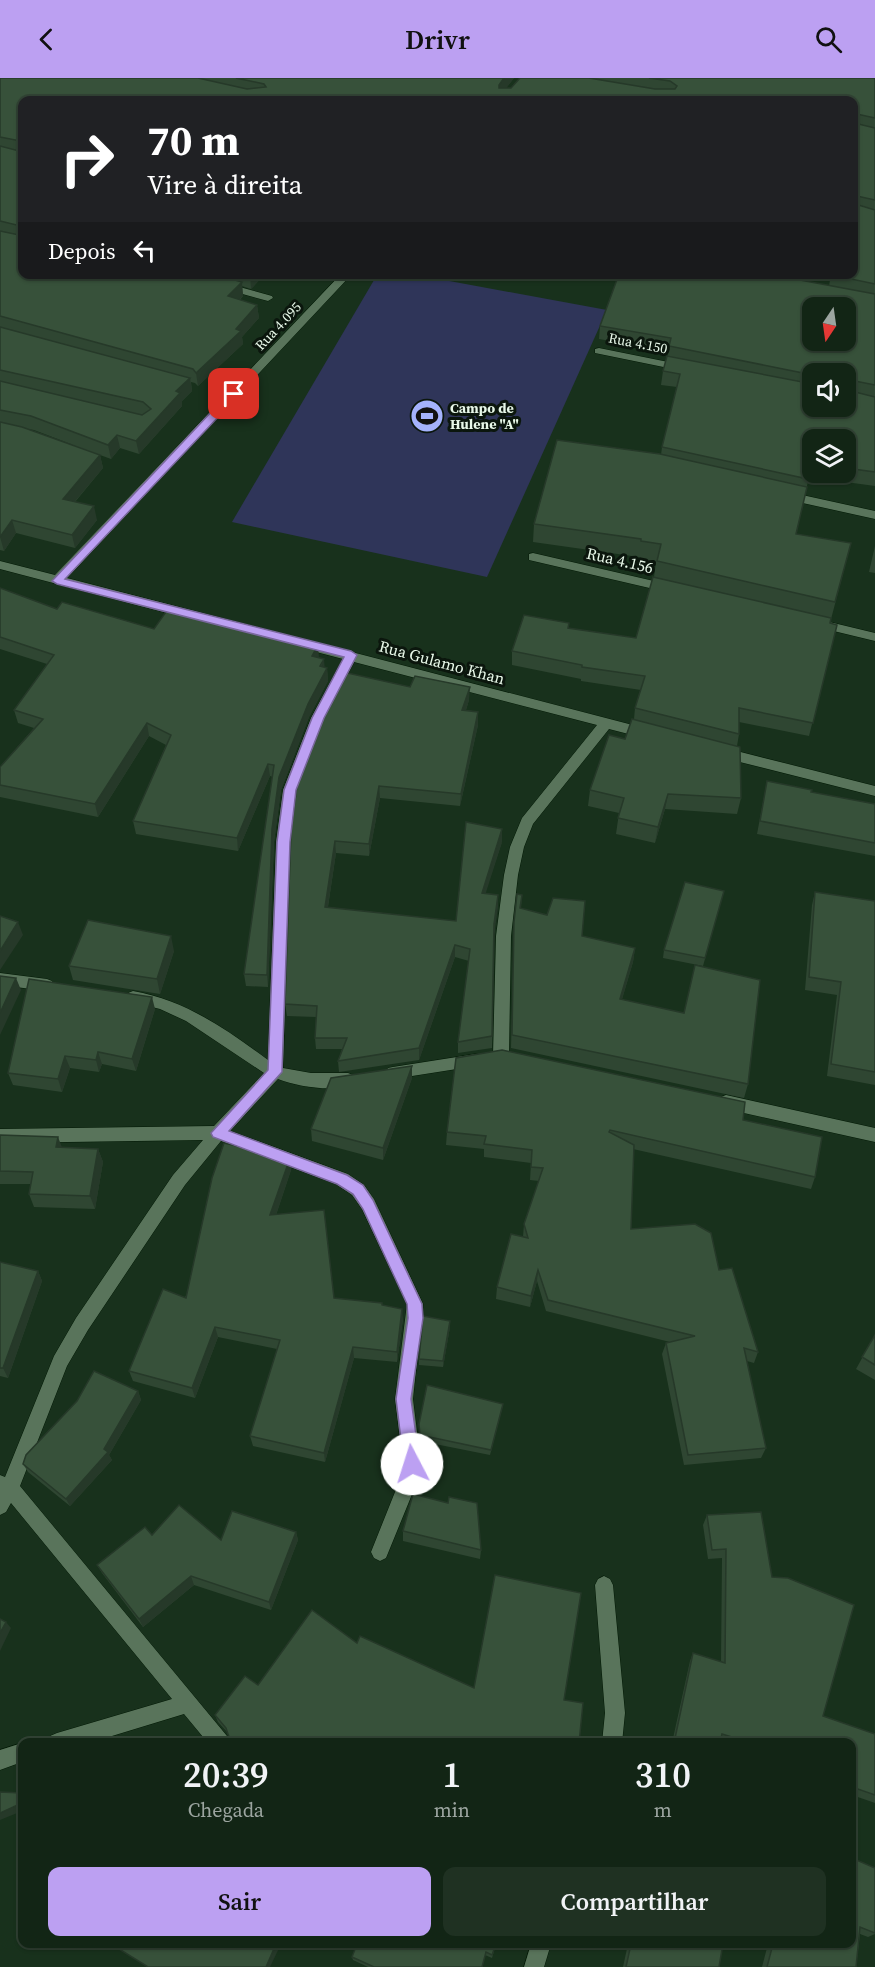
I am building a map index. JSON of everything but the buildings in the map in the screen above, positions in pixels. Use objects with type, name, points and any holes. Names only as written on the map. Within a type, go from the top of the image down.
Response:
[{"type":"street","name":"Rua 4.095","points":[[57,581],[342,279]]},
{"type":"street","points":[[214,283],[268,298]]},
{"type":"street","name":"Rua 4.150","points":[[599,351],[700,371]]},
{"type":"street","points":[[770,492],[875,515]]},
{"type":"street","name":"Rua 4.156","points":[[533,557],[681,592]]},
{"type":"street","name":"Rua Gulamo Khan","points":[[0,565],[662,737]]},
{"type":"street","points":[[807,621],[875,637]]},
{"type":"street","points":[[0,1506],[5,1486],[66,1352],[179,1180],[218,1133],[275,1072],[283,842],[290,790],[318,718],[351,655]]},
{"type":"street","points":[[118,995],[153,999],[179,1010],[218,1033],[275,1072],[335,1082],[507,1057],[506,906],[514,856],[527,822],[606,723]]},
{"type":"street","points":[[707,748],[875,791]]},
{"type":"street","points":[[0,979],[59,987]]},
{"type":"street","points":[[715,1100],[875,1135]]},
{"type":"street","points":[[0,1136],[218,1133],[342,1179],[358,1190],[368,1204],[415,1304],[404,1399],[412,1464],[406,1487],[380,1552]]},
{"type":"street","points":[[5,1486],[216,1738]]},
{"type":"street","points":[[604,1585],[615,1713],[612,1738]]},
{"type":"street","points":[[74,1738],[187,1704]]},
{"type":"street","points":[[0,1760],[18,1754]]},
{"type":"street","points":[[534,1967],[540,1948]]},
{"type":"shaded area","name":"Campo de Hulene \"A\"","points":[[375,279],[439,279],[607,310],[487,577],[232,522]]},
{"type":"place","name":"Campo de Hulene \"A\"","points":[[427,416]]},
{"type":"route","points":[[234,394],[57,581],[351,655],[318,718],[290,790],[283,842],[275,1072],[218,1133],[342,1179],[358,1190],[368,1204],[415,1304],[415,1318],[404,1388],[412,1464]]}]
